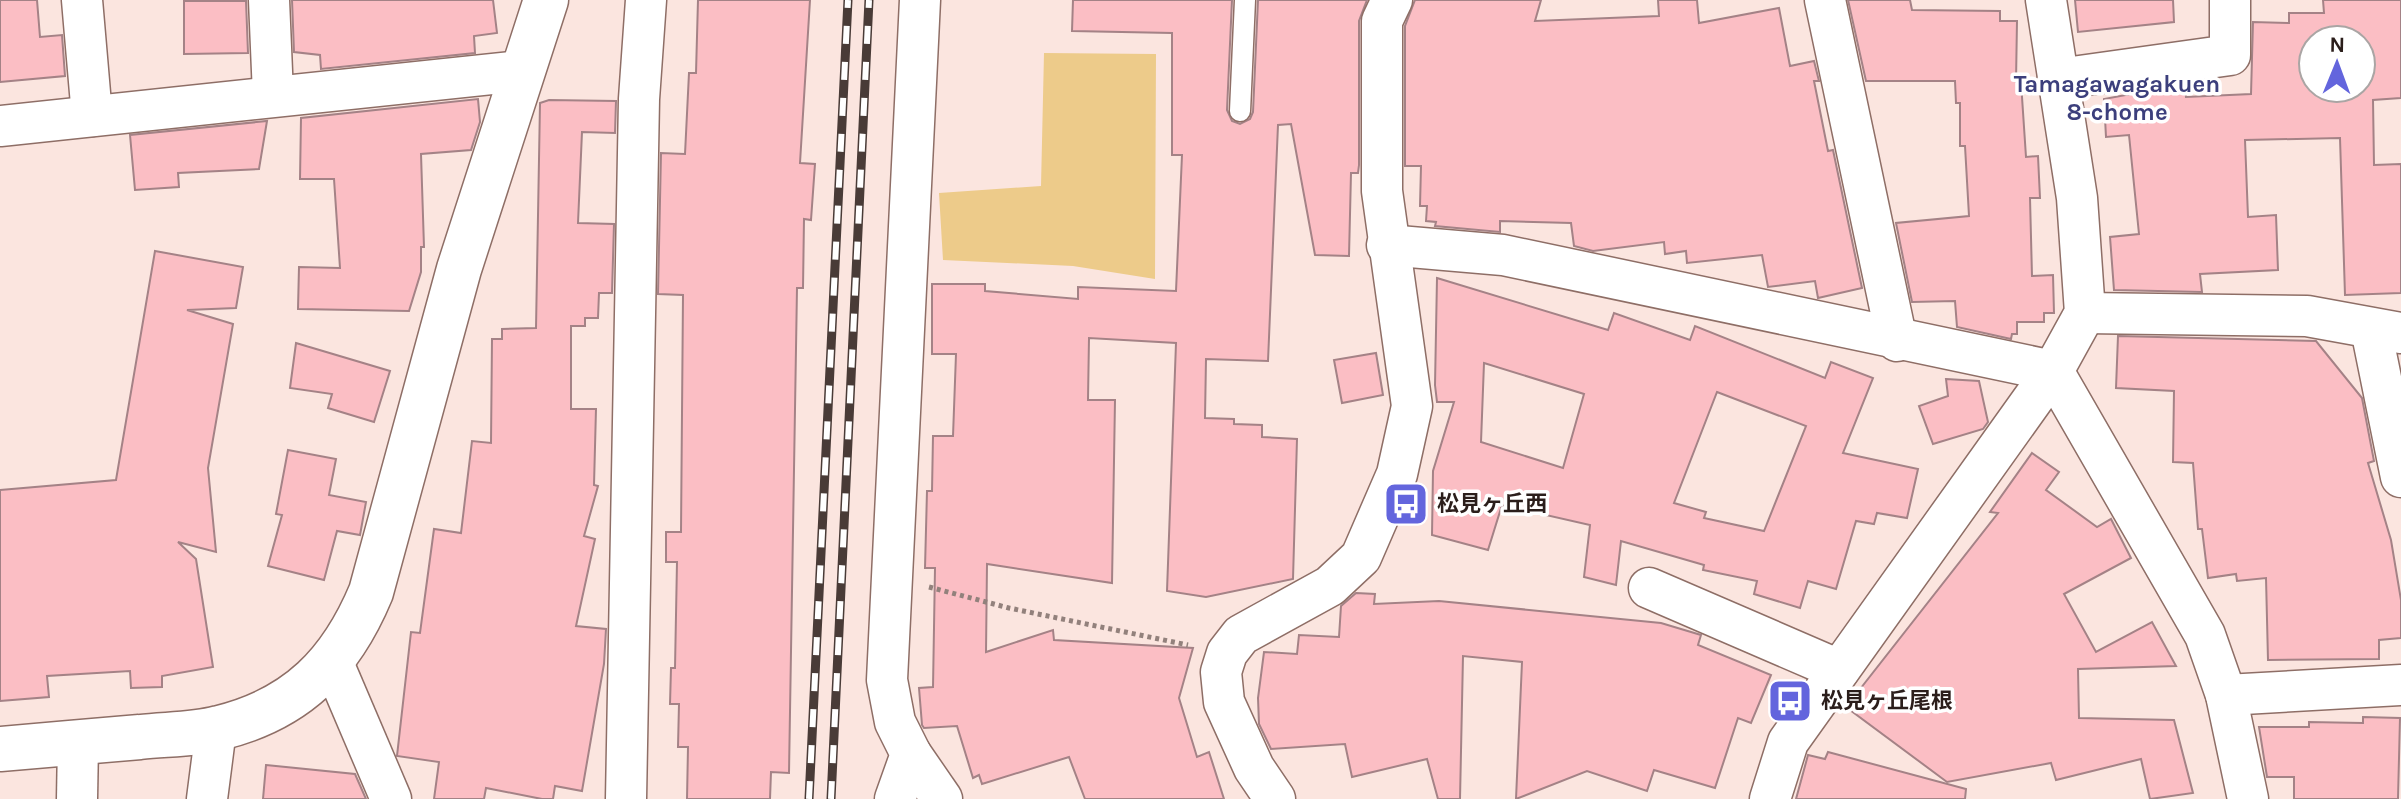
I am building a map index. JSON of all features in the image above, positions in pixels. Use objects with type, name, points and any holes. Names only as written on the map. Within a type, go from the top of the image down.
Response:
[{"type":"street","points":[[82,0],[92,116]]},
{"type":"street","points":[[269,0],[273,95]]},
{"type":"street","points":[[0,749],[216,729],[253,718],[295,695],[333,663],[355,630],[375,580],[459,269],[546,0]]},
{"type":"street","points":[[626,799],[639,115],[646,0]]},
{"type":"street","points":[[920,0],[887,680],[895,722],[911,754],[942,799]]},
{"type":"street","points":[[1275,799],[1254,768],[1224,702],[1221,672],[1227,653],[1241,635],[1330,586],[1361,557],[1397,474],[1412,406],[1387,245],[1382,191],[1382,21],[1392,0]]},
{"type":"street","points":[[1825,0],[1897,341]]},
{"type":"street","points":[[1770,799],[1788,742],[2053,371],[2085,313],[2077,198],[2046,0]]},
{"type":"street","points":[[2058,79],[2230,55],[2230,0]]},
{"type":"street","points":[[0,126],[521,71]]},
{"type":"street","points":[[1387,245],[1503,255],[1897,341],[2053,371],[2205,635],[2226,695],[2248,799]]},
{"type":"street","points":[[2085,313],[2307,316],[2386,331],[2401,477]]},
{"type":"street","points":[[1649,588],[1839,670]]},
{"type":"street","points":[[333,663],[391,799]]},
{"type":"street","points":[[2226,695],[2401,685]]},
{"type":"street","points":[[207,799],[216,729]]},
{"type":"street","points":[[77,799],[78,743]]},
{"type":"street","points":[[895,799],[911,754]]},
{"type":"lane","points":[[1240,111],[1245,0]]},
{"type":"path","points":[[893,578],[1009,608],[1227,653]]},
{"type":"shaded area","points":[[1044,53],[1156,54],[1155,279],[1073,266],[943,260],[939,193],[1041,186]]},
{"type":"building","points":[[0,0],[37,0],[40,37],[62,35],[65,76],[0,82]]},
{"type":"building","points":[[292,0],[493,0],[497,33],[474,36],[475,53],[321,69],[320,55],[294,52]]},
{"type":"building","points":[[698,0],[810,0],[800,163],[815,164],[811,220],[804,219],[803,288],[797,288],[789,773],[771,772],[770,799],[687,799],[688,747],[678,747],[679,704],[670,704],[671,668],[675,668],[677,562],[666,562],[666,532],[681,532],[683,295],[658,294],[661,153],[685,154],[689,73],[696,73]]},
{"type":"building","points":[[1073,0],[1232,0],[1227,110],[1232,121],[1240,124],[1250,119],[1253,112],[1258,0],[1367,0],[1359,21],[1359,165],[1358,173],[1351,173],[1349,256],[1315,255],[1291,124],[1278,125],[1268,361],[1206,359],[1205,418],[1234,419],[1234,424],[1262,425],[1262,437],[1297,439],[1293,579],[1206,597],[1167,591],[1176,343],[1089,338],[1088,400],[1115,400],[1112,583],[987,564],[986,652],[1053,630],[1054,640],[1193,648],[1179,698],[1197,757],[1209,752],[1224,799],[1085,799],[1069,757],[982,784],[979,775],[973,778],[957,726],[924,728],[922,725],[919,688],[933,687],[935,568],[925,568],[927,491],[932,491],[933,436],[953,436],[956,354],[932,354],[932,284],[985,284],[985,291],[1078,299],[1078,287],[1176,291],[1182,155],[1172,155],[1172,33],[1072,31]]},
{"type":"building","points":[[1415,0],[1541,0],[1535,21],[1659,16],[1658,0],[1697,0],[1699,23],[1779,8],[1790,66],[1814,61],[1819,81],[1814,81],[1828,151],[1833,150],[1862,288],[1818,298],[1815,281],[1768,287],[1762,255],[1687,263],[1686,251],[1665,254],[1664,242],[1593,251],[1574,246],[1571,223],[1500,221],[1500,232],[1435,226],[1436,222],[1426,221],[1427,206],[1420,206],[1421,166],[1405,166],[1405,26]]},
{"type":"building","points":[[1848,0],[1910,0],[1912,10],[2000,11],[2000,21],[2017,21],[2016,82],[2021,82],[2026,157],[2038,156],[2040,198],[2030,198],[2032,276],[2053,275],[2054,313],[2044,313],[2044,322],[2017,322],[2017,334],[2012,334],[2011,339],[1957,327],[1955,301],[1912,302],[1896,223],[1969,216],[1965,146],[1960,146],[1960,103],[1956,103],[1955,81],[1866,81]]},
{"type":"building","points":[[2075,0],[2173,0],[2174,22],[2078,32]]},
{"type":"building","points":[[2323,0],[2401,0],[2401,98],[2377,100],[2377,24],[2297,24],[2297,104],[2373,104],[2374,165],[2401,164],[2401,293],[2345,295],[2340,138],[2245,140],[2248,217],[2276,215],[2278,270],[2200,274],[2202,292],[2114,290],[2110,237],[2139,234],[2129,135],[2106,137],[2104,99],[2185,84],[2186,97],[2251,94],[2253,22],[2289,23],[2289,13],[2324,13]]},
{"type":"building","points":[[184,1],[246,1],[248,53],[184,54]]},
{"type":"building","points":[[478,99],[480,122],[471,150],[421,154],[424,247],[421,247],[421,272],[409,311],[298,309],[299,267],[340,268],[334,179],[300,179],[301,118]]},
{"type":"building","points":[[549,100],[616,101],[615,133],[582,132],[578,223],[614,224],[612,293],[599,293],[598,318],[585,318],[585,326],[571,326],[571,409],[596,409],[594,485],[598,486],[584,536],[595,539],[576,626],[606,629],[604,664],[582,791],[555,786],[553,799],[542,799],[486,788],[484,799],[434,799],[439,762],[397,756],[411,632],[420,633],[434,529],[461,533],[472,441],[491,443],[492,339],[502,339],[502,329],[536,328],[540,103]]},
{"type":"building","points":[[267,121],[259,169],[178,173],[179,187],[135,190],[130,135]]},
{"type":"building","points":[[155,251],[243,267],[236,308],[187,310],[233,324],[208,468],[216,552],[178,542],[196,559],[213,667],[162,676],[162,687],[131,688],[130,671],[47,676],[49,697],[0,701],[0,490],[116,480]]},
{"type":"building","points":[[1437,278],[1608,330],[1614,313],[1690,340],[1695,326],[1825,378],[1831,362],[1873,378],[1843,453],[1918,469],[1907,518],[1877,513],[1874,524],[1856,521],[1836,589],[1808,581],[1800,608],[1754,594],[1757,581],[1703,570],[1704,565],[1621,541],[1616,585],[1584,577],[1590,525],[1502,505],[1488,550],[1432,535],[1433,471],[1454,402],[1437,402]],"holes":[[[1484,363],[1584,394],[1563,468],[1481,442]],[[1717,392],[1806,426],[1764,531],[1704,518],[1706,512],[1674,503]]]},
{"type":"building","points":[[2118,336],[2316,341],[2362,398],[2374,461],[2368,463],[2391,540],[2401,600],[2401,638],[2379,640],[2379,659],[2268,660],[2266,578],[2237,581],[2236,574],[2208,578],[2202,529],[2198,529],[2193,463],[2173,462],[2174,391],[2116,388]]},
{"type":"building","points":[[296,343],[390,371],[374,422],[328,408],[332,394],[290,388]]},
{"type":"building","points":[[1376,353],[1383,395],[1342,403],[1334,360]]},
{"type":"building","points":[[1946,379],[1979,381],[1988,422],[1983,429],[1933,444],[1919,406],[1948,396]]},
{"type":"building","points":[[288,450],[336,459],[329,495],[366,502],[360,535],[337,531],[324,580],[268,566],[282,515],[276,514]]},
{"type":"building","points":[[2032,453],[2059,472],[2046,490],[2097,527],[2111,519],[2131,558],[2064,594],[2096,652],[2152,622],[2176,666],[2078,669],[2079,718],[2174,720],[2193,793],[2150,799],[2141,759],[2056,780],[2051,763],[1947,782],[1846,707],[1998,513],[1990,512]]},
{"type":"building","points":[[1356,593],[1375,594],[1374,604],[1439,601],[1661,623],[1701,635],[1698,645],[1771,675],[1751,723],[1738,718],[1715,788],[1654,770],[1647,791],[1587,771],[1516,799],[1522,662],[1463,656],[1460,799],[1438,799],[1427,759],[1352,777],[1345,744],[1271,749],[1259,724],[1258,698],[1264,652],[1297,654],[1299,635],[1339,637],[1341,606]]},
{"type":"building","points":[[2363,717],[2400,718],[2398,799],[2294,799],[2294,777],[2267,777],[2259,727],[2309,727],[2309,722],[2363,723]]},
{"type":"building","points":[[1828,752],[1966,789],[1965,799],[1796,799],[1808,755],[1825,759]]},
{"type":"building","points":[[266,765],[355,774],[366,799],[263,799]]},
{"type":"railway","points":[[809,799],[848,0]]},
{"type":"railway","points":[[831,799],[869,0]]},
{"type":"place","name":"松見ヶ丘西","points":[[1406,504]]},
{"type":"place","name":"松見ヶ丘尾根","points":[[1790,701]]},
{"type":"district","name":"Tamagawagakuen 8-chome","points":[[2117,98]]}]
